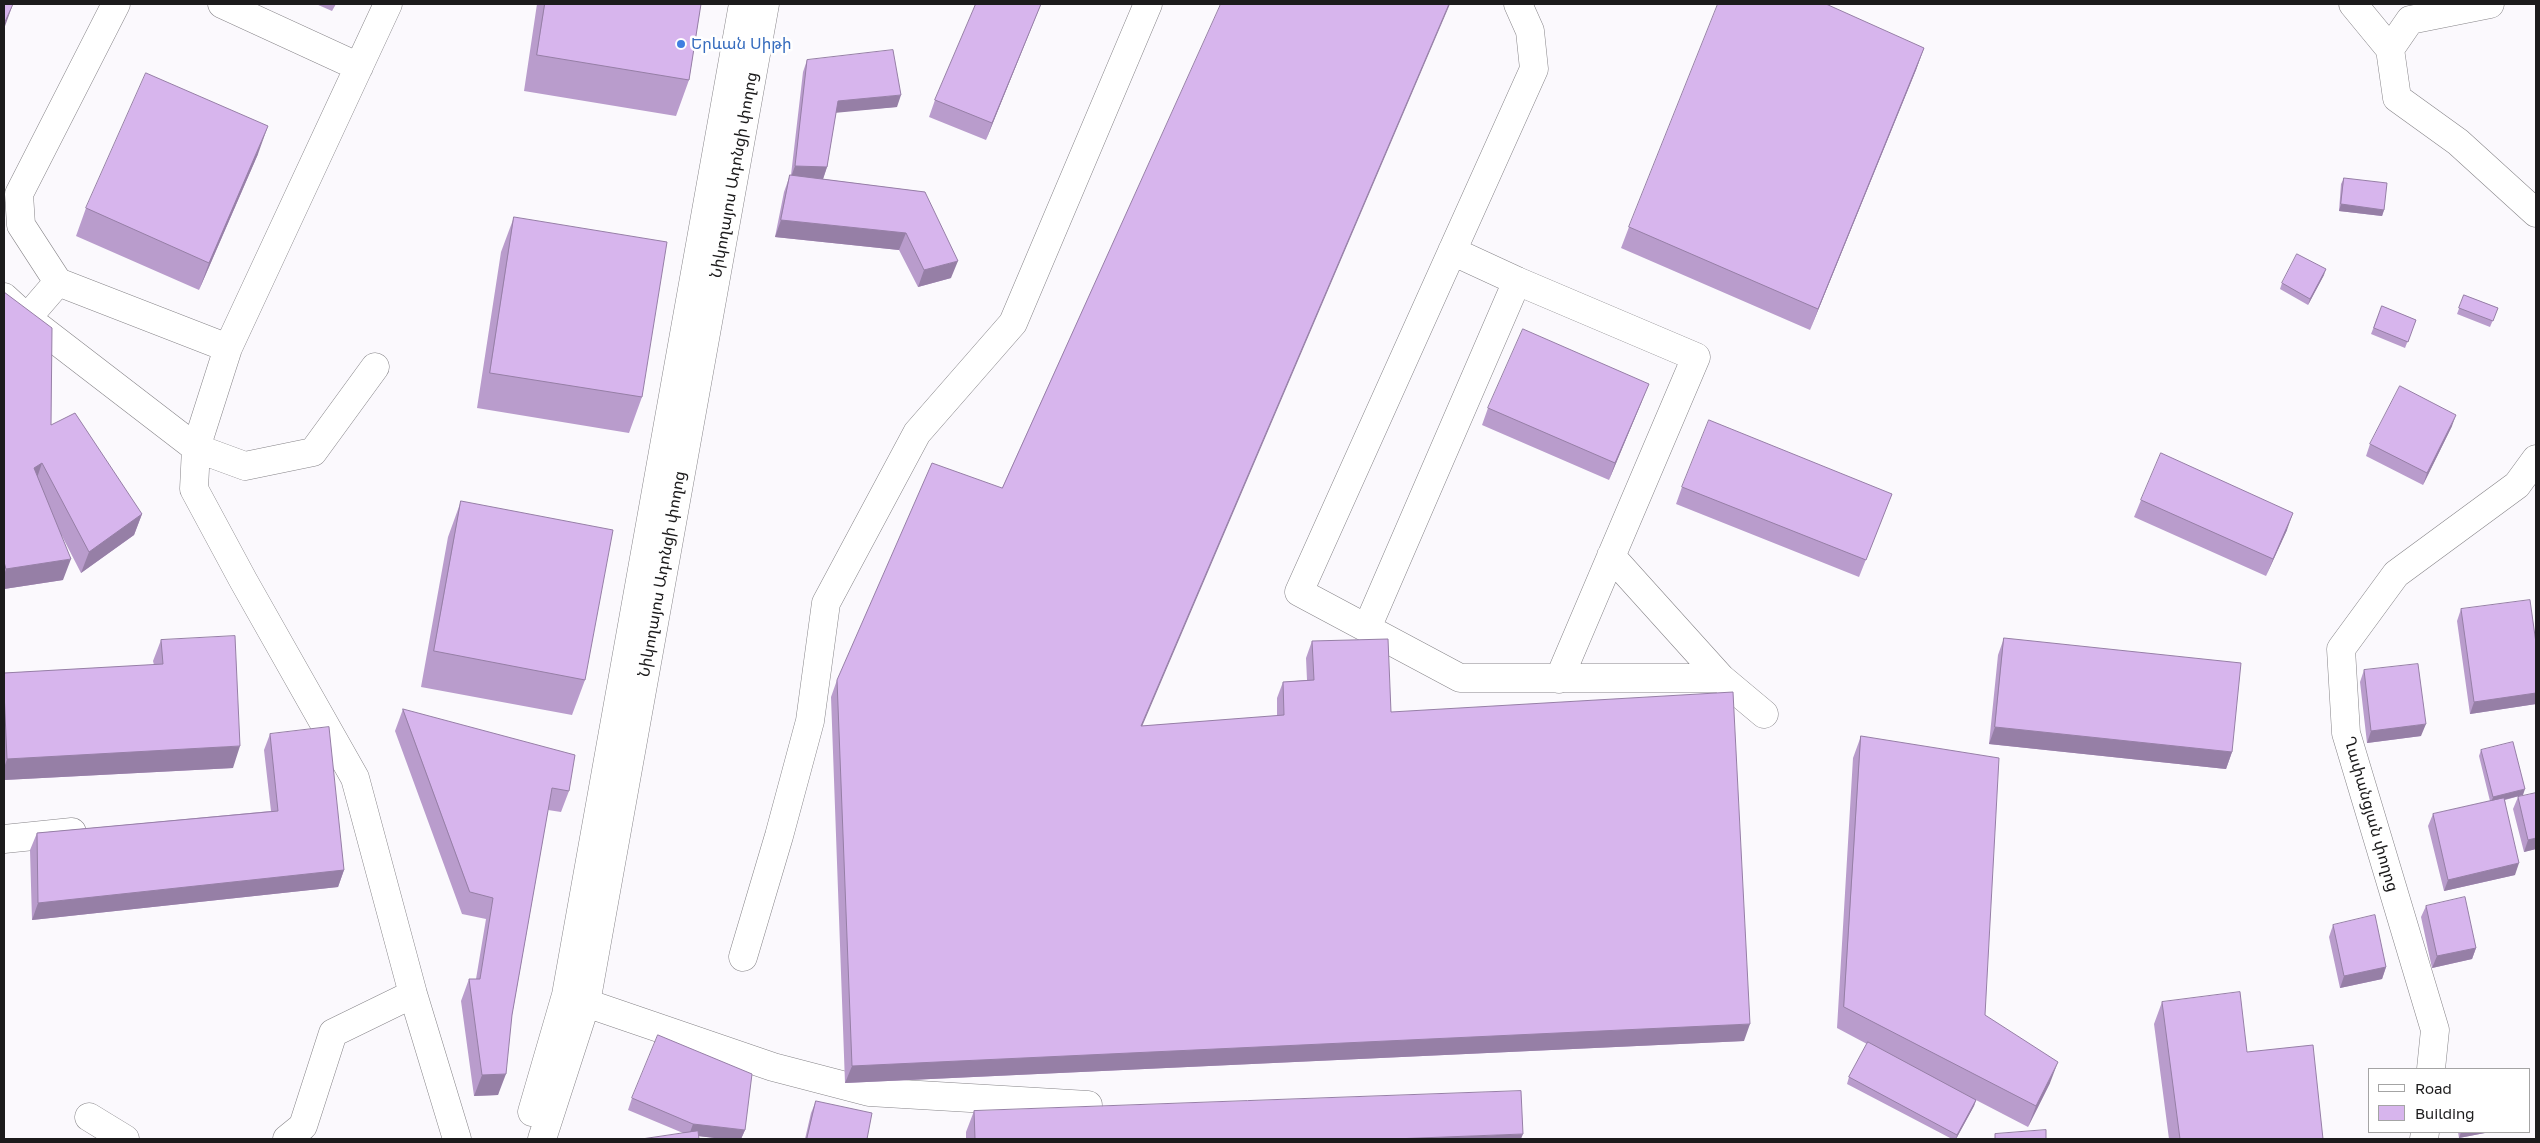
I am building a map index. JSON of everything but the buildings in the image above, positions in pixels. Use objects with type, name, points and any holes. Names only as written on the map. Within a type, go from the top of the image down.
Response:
[{"type":"street","points":[[116,4],[19,194],[21,225],[58,282],[228,348]]},
{"type":"street","points":[[222,4],[360,67]]},
{"type":"street","points":[[388,4],[228,348],[196,448],[194,489],[242,580],[355,778],[413,994],[457,1139]]},
{"type":"street","name":"Նիկողայոս Ադոնցի փողոց","points":[[523,1139],[566,995],[743,4]]},
{"type":"street","name":"Նիկողայոս Ադոնցի փողոց","points":[[542,1139],[586,1003],[765,4]]},
{"type":"street","points":[[743,957],[779,836],[810,721],[826,603],[916,433],[1013,323],[1148,4]]},
{"type":"street","points":[[1518,4],[1530,31],[1534,69],[1299,592],[1460,678],[1721,678]]},
{"type":"street","points":[[2353,4],[2390,49],[2397,98],[2458,142],[2536,213]]},
{"type":"street","points":[[2390,49],[2410,20],[2490,4]]},
{"type":"street","points":[[1452,251],[1517,281],[1696,357],[1559,679]]},
{"type":"street","points":[[1367,628],[1517,281]]},
{"type":"street","points":[[27,318],[58,282]]},
{"type":"street","points":[[4,297],[27,318],[196,448],[245,466],[313,452],[375,367]]},
{"type":"street","name":"Ղափանցյան փողոց","points":[[2431,1068],[2435,1030],[2346,733],[2341,649],[2396,574],[2517,485],[2536,459]]},
{"type":"street","points":[[1611,556],[1721,678],[1764,714]]},
{"type":"street","points":[[4,839],[101,829]]},
{"type":"street","points":[[287,1139],[303,1126],[332,1033],[413,994]]},
{"type":"street","points":[[586,1003],[773,1066],[869,1092],[1088,1105]]},
{"type":"street","points":[[89,1116],[125,1139]]},
{"type":"place","name":"Երևան Սիթի","points":[[681,44]]}]
